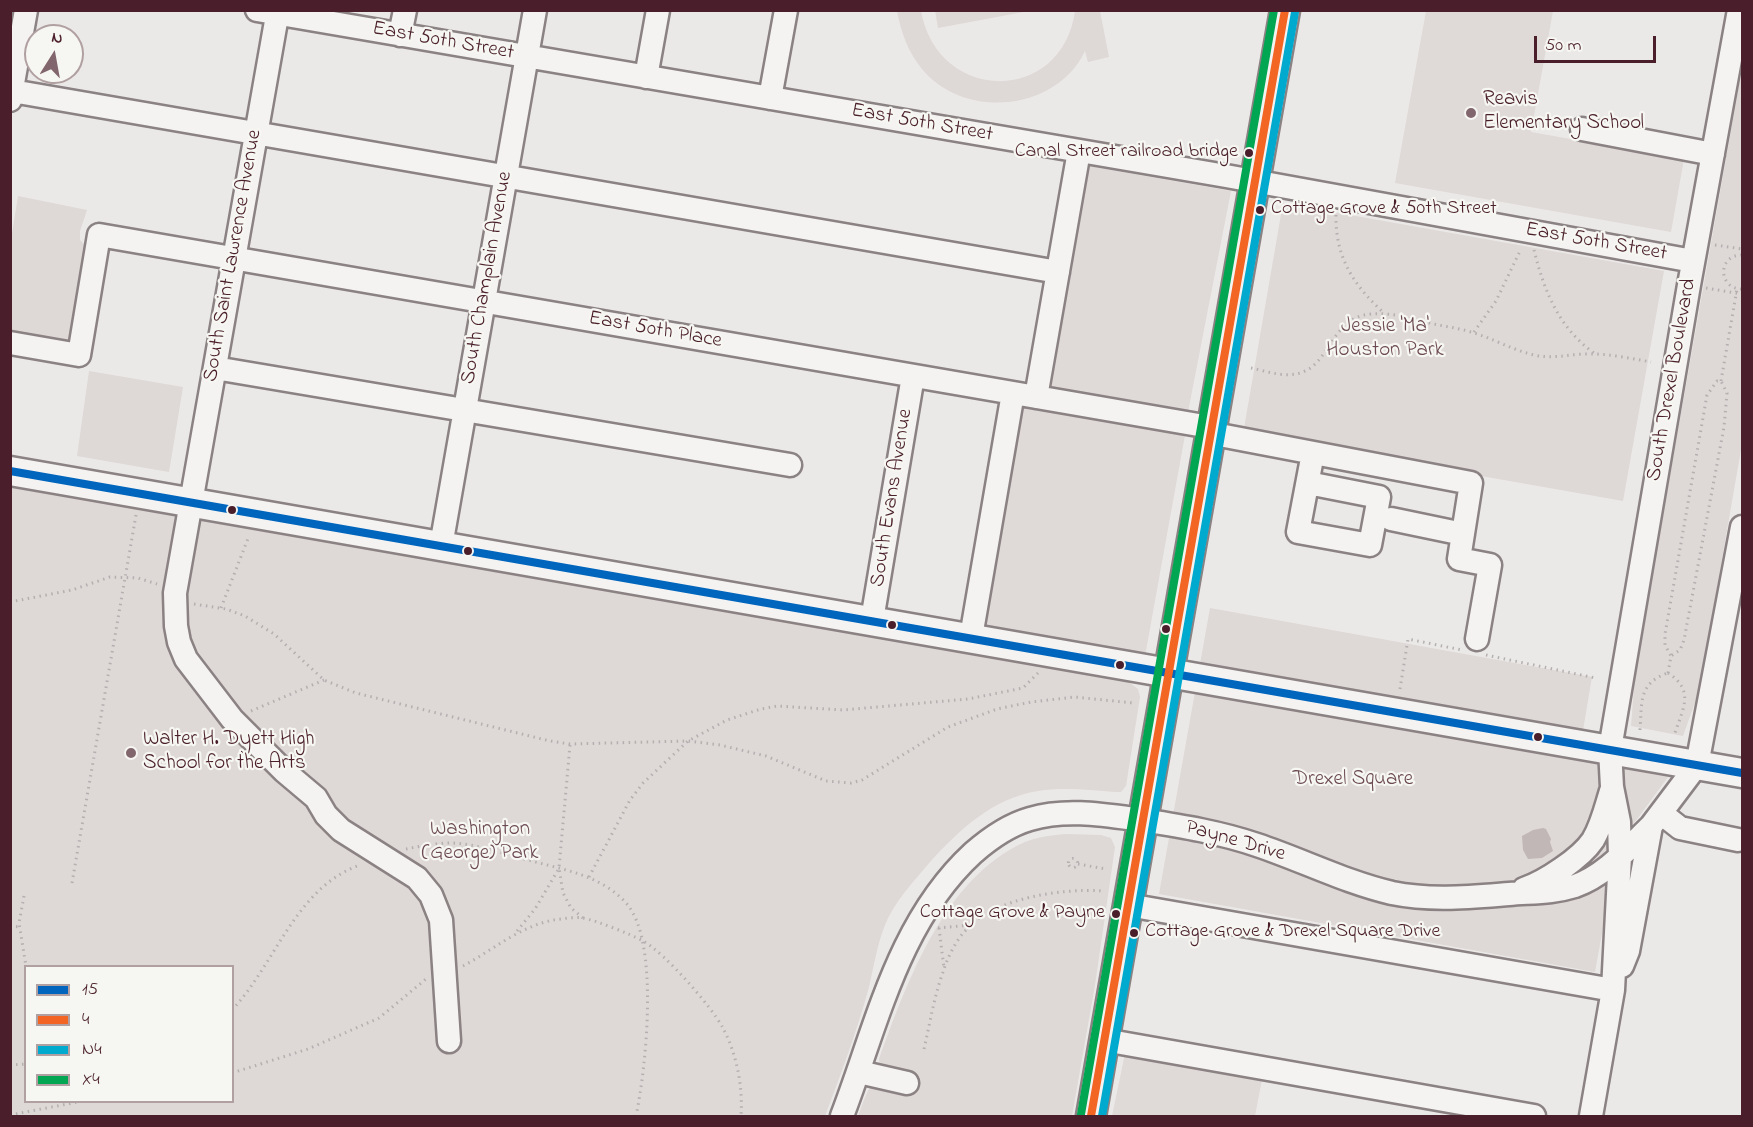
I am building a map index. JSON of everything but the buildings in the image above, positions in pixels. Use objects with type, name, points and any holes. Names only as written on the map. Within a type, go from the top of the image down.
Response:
[{"type":"main road","points":[[1090,1116],[1285,10]]},
{"type":"main road","points":[[10,471],[1743,773]]},
{"type":"street","points":[[26,10],[11,96],[256,134],[1058,272]]},
{"type":"street","points":[[400,35],[405,10]]},
{"type":"street","name":"South Champlain Avenue","points":[[441,546],[535,10]]},
{"type":"street","points":[[646,77],[658,10]]},
{"type":"street","points":[[770,98],[786,10]]},
{"type":"street","name":"South Drexel Boulevard","points":[[1612,787],[1610,749],[1739,10]]},
{"type":"street","name":"East 50th Street","points":[[271,12],[1254,181],[1694,261]]},
{"type":"street","name":"South Saint Lawrence Avenue","points":[[271,12],[256,134],[175,593],[176,626],[186,659],[232,720],[284,771],[316,798],[326,815],[341,830],[417,878],[431,895],[441,920],[449,1041]]},
{"type":"street","points":[[1582,129],[1713,154]]},
{"type":"street","points":[[1036,397],[1079,151]]},
{"type":"street","name":"East 50th Place","points":[[10,343],[80,355],[99,235],[1014,393],[1471,483],[1463,534]]},
{"type":"street","points":[[215,368],[790,465]]},
{"type":"street","name":"South Evans Avenue","points":[[872,620],[913,376]]},
{"type":"street","points":[[971,637],[1014,393]]},
{"type":"street","points":[[1308,483],[1313,453]]},
{"type":"street","points":[[1391,519],[1463,534],[1459,559],[1490,565],[1474,648]]},
{"type":"street","points":[[1697,765],[1743,527]]},
{"type":"street","name":"Payne Drive","points":[[842,1116],[893,972],[930,922],[948,880],[991,839],[1030,819],[1083,813],[1143,820],[1227,836],[1256,844],[1346,880],[1394,893],[1452,898],[1537,894],[1575,886],[1602,872],[1656,820],[1697,765]]},
{"type":"street","points":[[1591,1116],[1613,990],[1620,856],[1619,822],[1612,787]]},
{"type":"street","name":"Payne Drive","points":[[1512,894],[1535,885],[1567,865],[1593,840],[1604,816],[1612,787]]},
{"type":"street","points":[[1613,990],[1628,951],[1656,820],[1680,828],[1738,840]]},
{"type":"street","points":[[1128,904],[1613,990]]},
{"type":"street","points":[[1104,1040],[1534,1116]]},
{"type":"street","points":[[859,1072],[907,1083]]},
{"type":"path","points":[[1338,197],[1335,229],[1340,254],[1371,302],[1386,314]]},
{"type":"path","points":[[1474,332],[1488,314],[1504,285],[1528,231]]},
{"type":"path","points":[[1528,231],[1540,273],[1563,322],[1578,342],[1596,354]]},
{"type":"path","points":[[1712,244],[1743,249]]},
{"type":"path","points":[[1736,291],[1727,283],[1723,272],[1724,266],[1731,257],[1743,255]]},
{"type":"path","points":[[1705,288],[1736,291],[1743,294]]},
{"type":"path","points":[[1736,291],[1743,289]]},
{"type":"path","points":[[1671,656],[1680,650],[1684,640],[1724,427],[1727,393],[1721,381],[1736,291]]},
{"type":"path","points":[[1251,368],[1286,375],[1310,369],[1334,336],[1355,318],[1369,314],[1386,314],[1474,332],[1535,355],[1561,357],[1596,354],[1651,362]]},
{"type":"path","points":[[1668,673],[1671,656],[1665,645],[1665,634],[1684,518],[1707,395],[1717,381],[1721,381]]},
{"type":"path","points":[[72,883],[136,514]]},
{"type":"path","points":[[220,609],[250,534]]},
{"type":"path","points":[[10,602],[48,596],[110,577],[138,578],[162,586]]},
{"type":"path","points":[[192,604],[245,616],[274,634],[324,680],[375,699],[570,744],[688,741],[743,750],[766,756],[826,781],[850,783],[862,780],[948,727],[997,710],[1031,702],[1075,697],[1133,703]]},
{"type":"path","points":[[1400,689],[1408,639],[1474,648],[1596,678]]},
{"type":"path","points":[[589,877],[630,800],[648,778],[688,741],[728,720],[761,708],[777,706],[843,710],[968,699],[1023,688],[1040,671]]},
{"type":"path","points":[[1640,730],[1643,695],[1649,682],[1657,676],[1668,673]]},
{"type":"path","points":[[1668,673],[1683,686],[1686,697],[1674,736]]},
{"type":"path","points":[[232,720],[324,680]]},
{"type":"path","points":[[570,744],[559,868],[563,892],[572,908],[583,918],[644,942],[672,966],[694,990],[723,1027],[734,1054],[740,1083],[741,1116]]},
{"type":"path","points":[[234,1009],[250,992],[301,910],[333,877],[355,867],[403,850],[452,843],[559,868],[589,877],[627,903],[636,919],[644,942],[647,1006],[644,1068],[636,1116]]},
{"type":"path","points":[[1078,864],[1106,869]]},
{"type":"path","points":[[515,933],[535,909],[559,868]]},
{"type":"path","points":[[924,1049],[944,968],[965,931],[982,916],[1036,896],[1071,891],[1103,891]]},
{"type":"path","points":[[24,896],[20,927],[26,965]]},
{"type":"path","points":[[234,1072],[308,1049],[379,1018],[424,980],[464,966],[515,933],[560,919],[583,918]]},
{"type":"path","points":[[944,968],[930,922],[972,925]]},
{"type":"path","points":[[10,926],[20,927]]},
{"type":"path","points":[[10,1115],[70,1103]]},
{"type":"shaded area","name":"Reavis Elementary School","points":[[1426,11],[1553,11],[1531,132],[1684,159],[1671,232],[1395,183]]},
{"type":"shaded area","points":[[1077,164],[1231,191],[1188,412],[1038,385]]},
{"type":"shaded area","points":[[1012,404],[1185,435],[1145,656],[973,625]]},
{"type":"shaded area","points":[[1546,829],[1551,839],[1553,851],[1542,858],[1528,859],[1523,850],[1522,836]]},
{"type":"shaded area","points":[[1127,1044],[1264,1069],[1255,1116],[1112,1116]]},
{"type":"green space","points":[[935,10],[1029,10],[1029,11],[938,28]]},
{"type":"green space","points":[[897,11],[921,11],[932,42],[950,63],[974,77],[1000,81],[1025,77],[1048,64],[1065,42],[1075,11],[1100,11],[1109,57],[1088,62],[1085,51],[1071,71],[1053,87],[1032,97],[1008,102],[984,102],[961,96],[940,85],[922,69],[906,42]]},
{"type":"green space","points":[[1742,68],[1742,444],[1699,691],[1683,736],[1631,726],[1635,674]]},
{"type":"green space","points":[[18,196],[87,210],[80,231],[80,240],[89,249],[75,346],[11,335],[11,240]]},
{"type":"green space","name":"Jessie 'Ma' Houston Park","points":[[1283,203],[1664,271],[1623,501],[1243,434]]},
{"type":"green space","points":[[89,371],[183,387],[169,472],[77,456]]},
{"type":"green space","name":"Washington (George) Park","points":[[10,487],[402,552],[1126,680],[1138,689],[1140,697],[1126,786],[1121,792],[1047,790],[1006,801],[978,817],[953,838],[899,900],[882,933],[859,1020],[825,1116],[11,1116]]},
{"type":"green space","name":"Drexel Square","points":[[1210,608],[1592,677],[1578,760],[1668,777],[1618,845],[1595,972],[1159,894]]},
{"type":"green space","points":[[1066,834],[1101,835],[1111,838],[1115,847],[1095,985],[1072,1116],[858,1116],[867,1093],[879,1076],[879,1059],[916,966],[951,906],[972,880],[997,859],[1030,840]]},
{"type":"transit line","name":"X4","points":[[1081,1114],[1274,10]]},
{"type":"transit line","name":"4","points":[[1091,1116],[1285,10]]},
{"type":"transit line","name":"N4","points":[[1102,1116],[1295,12]]},
{"type":"transit line","name":"15","points":[[10,471],[1742,773]]},
{"type":"place","name":"Reavis Elementary School","points":[[1471,113]]},
{"type":"place","name":"Canal Street railroad bridge","points":[[1249,153]]},
{"type":"place","name":"Cottage Grove & 50th Street","points":[[1260,210]]},
{"type":"place","name":"Walter H. Dyett High School for the Arts","points":[[131,753]]},
{"type":"place","name":"Cottage Grove & Payne","points":[[1116,914]]},
{"type":"place","name":"Cottage Grove & Drexel Square Drive","points":[[1134,933]]}]
